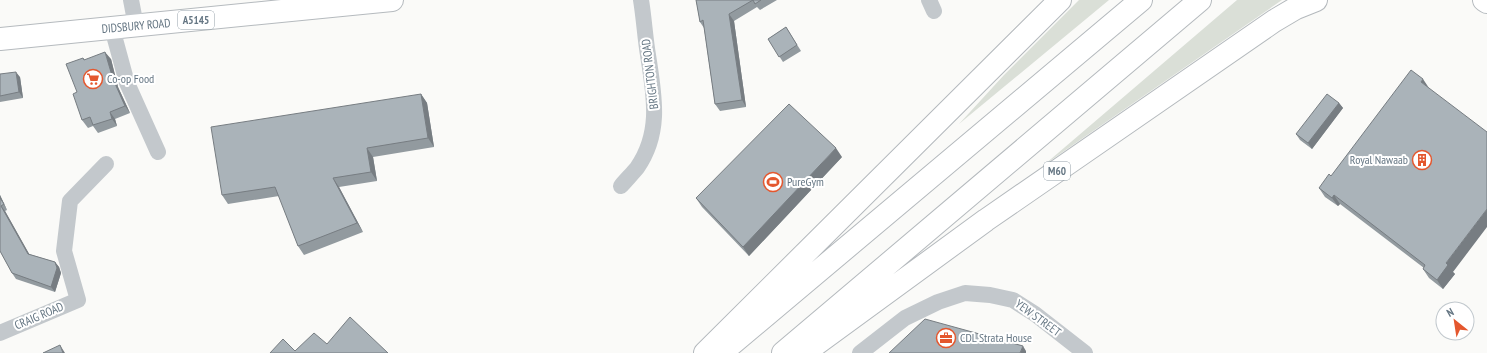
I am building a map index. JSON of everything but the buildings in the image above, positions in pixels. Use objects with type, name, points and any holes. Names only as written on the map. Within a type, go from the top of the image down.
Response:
[{"type":"main road","name":"DIDSBURY ROAD","points":[[0,39],[392,0]]},
{"type":"main road","points":[[705,353],[1060,0]]},
{"type":"main road","points":[[721,353],[1141,0]]},
{"type":"main road","points":[[783,353],[1200,0]]},
{"type":"main road","name":"M60","points":[[804,353],[986,220],[1262,29],[1296,8],[1316,0]]},
{"type":"street","points":[[131,0],[136,26]]},
{"type":"street","name":"BRIGHTON ROAD","points":[[621,186],[637,167],[644,155],[654,124],[654,92],[641,0]]},
{"type":"street","points":[[112,28],[127,83],[158,152]]},
{"type":"street","name":"CRAIG ROAD","points":[[1,331],[78,300],[64,251],[70,201],[106,164]]},
{"type":"street","name":"YEW STREET","points":[[860,353],[905,318],[938,302],[965,293],[990,295],[1013,300],[1035,314],[1085,353]]},
{"type":"shaded area","points":[[1079,0],[1109,0],[959,124],[1004,75]]},
{"type":"shaded area","points":[[1237,0],[1282,0],[1044,165]]},
{"type":"place","name":"Co-op Food","points":[[93,79]]},
{"type":"place","name":"Royal Nawaab","points":[[1422,160]]},
{"type":"place","name":"PureGym","points":[[773,182]]},
{"type":"place","name":"CDL Strata House","points":[[946,338]]}]
